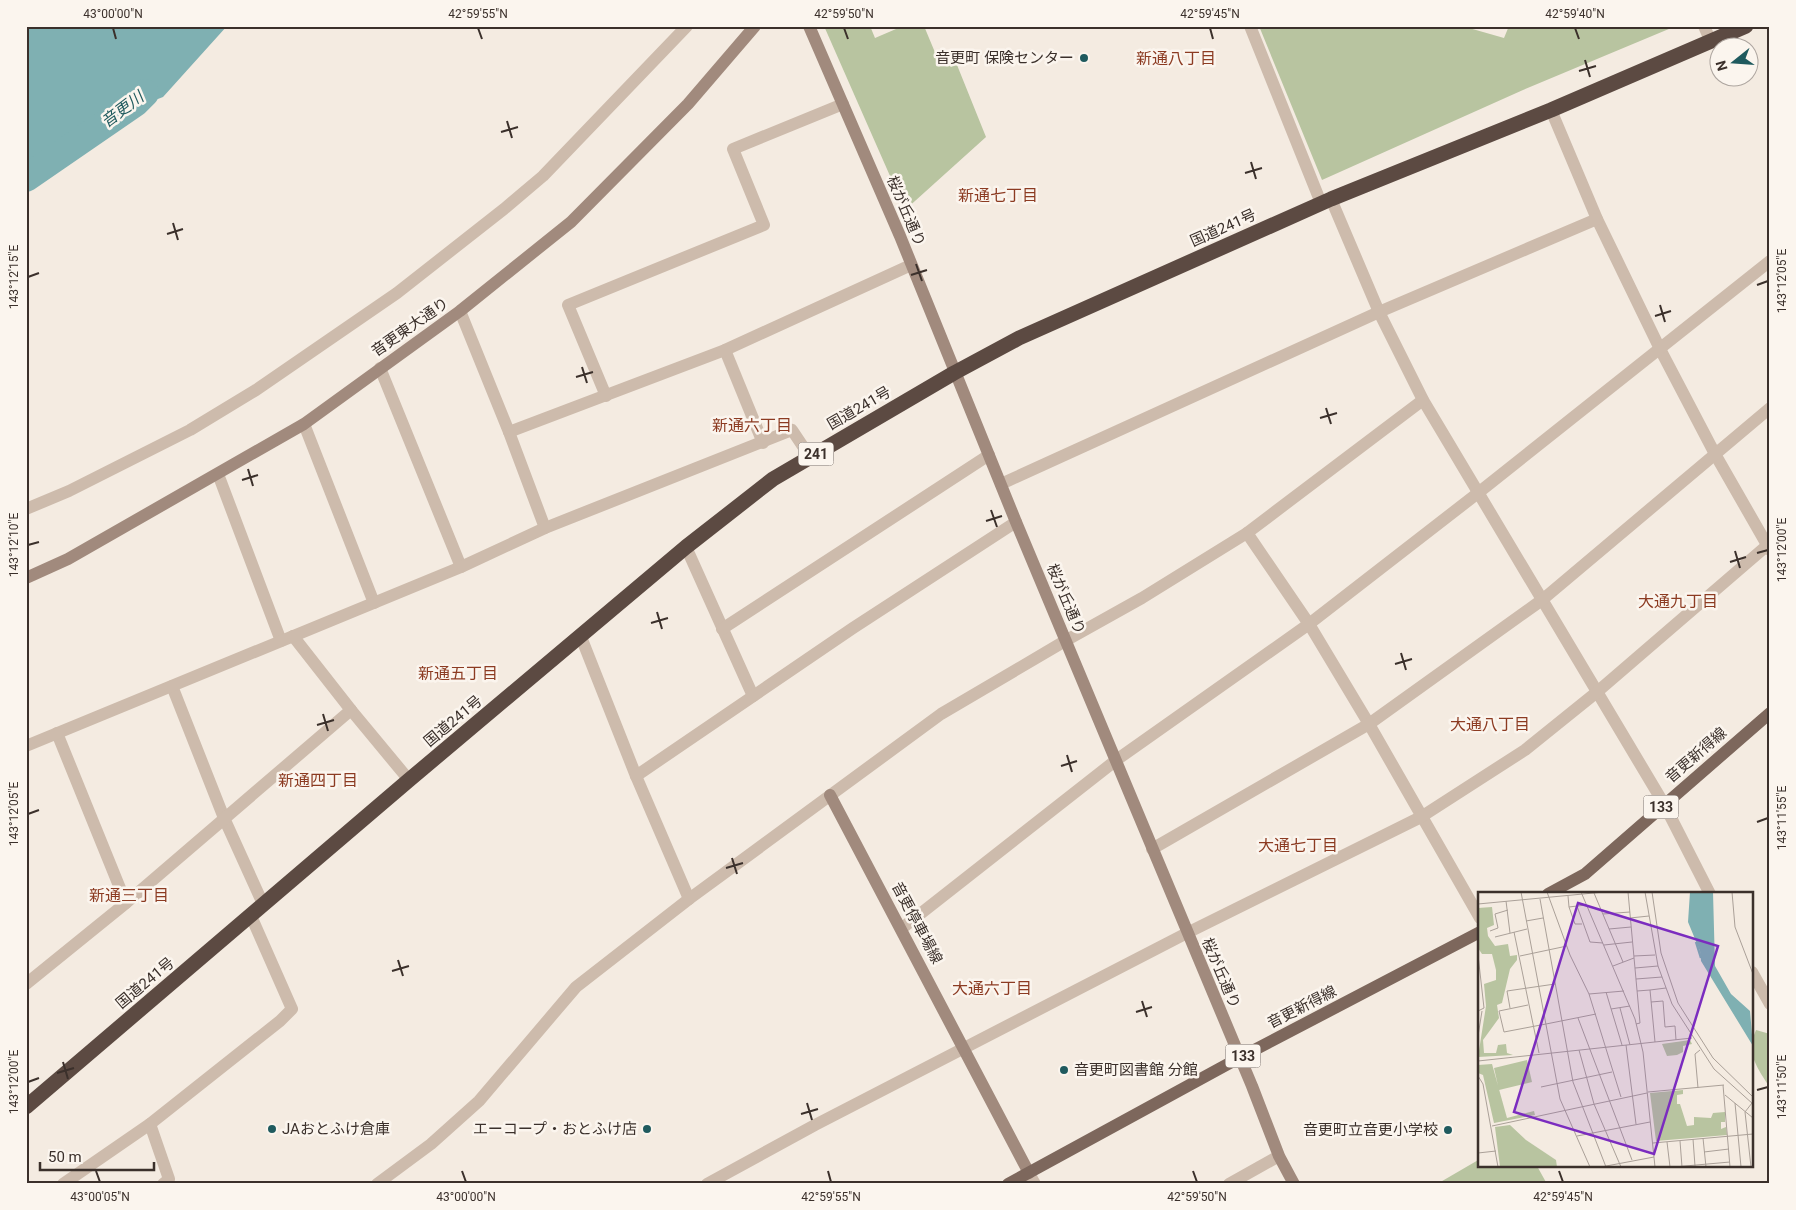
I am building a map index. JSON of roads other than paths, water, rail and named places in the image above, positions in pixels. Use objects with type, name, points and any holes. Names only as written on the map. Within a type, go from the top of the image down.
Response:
[{"type":"highway","name":"国道241号","points":[[1720,38],[1746,26]]},
{"type":"highway","name":"国道241号","points":[[26,1107],[686,547],[773,479],[954,373],[1019,338],[1326,201],[1552,110],[1708,43]]},
{"type":"main road","name":"音更新得線","points":[[1552,892],[1585,874],[1770,713]]},
{"type":"main road","name":"音更新得線","points":[[1008,1184],[1032,1178],[1239,1058],[1478,933]]},
{"type":"street","points":[[26,509],[69,490],[190,430],[256,390],[397,293],[543,176],[687,26]]},
{"type":"street","name":"音更東大通り","points":[[26,578],[68,559],[304,424],[460,311],[571,222],[688,104],[755,26]]},
{"type":"street","name":"桜が丘通り","points":[[809,26],[911,265],[1115,761],[1252,1086],[1279,1156],[1294,1184]]},
{"type":"street","points":[[1250,26],[1326,201],[1423,400],[1664,804],[1709,892]]},
{"type":"street","points":[[1704,26],[1709,38]]},
{"type":"street","points":[[606,396],[568,305],[764,225],[733,149],[843,104]]},
{"type":"street","points":[[707,1184],[815,1125],[964,1048],[1421,816],[1525,750],[1597,692],[1769,546],[1715,454],[1660,348],[1597,219],[1552,110]]},
{"type":"street","points":[[1000,484],[1379,312],[1597,219]]},
{"type":"street","points":[[901,929],[1115,761],[1309,624],[1770,262]]},
{"type":"street","points":[[509,432],[725,350],[911,265]]},
{"type":"street","points":[[460,311],[545,528]]},
{"type":"street","points":[[725,350],[762,443]]},
{"type":"street","points":[[380,368],[461,567]]},
{"type":"street","points":[[377,1184],[431,1144],[479,1101],[576,987],[689,899],[940,714],[1142,598],[1246,533],[1423,400]]},
{"type":"street","points":[[1152,849],[1369,724],[1542,600],[1770,408]]},
{"type":"street","points":[[304,424],[374,603]]},
{"type":"street","points":[[26,746],[461,567],[545,528],[792,430],[810,457]]},
{"type":"street","points":[[722,629],[988,455]]},
{"type":"street","points":[[218,474],[287,639],[351,710],[410,780]]},
{"type":"street","points":[[636,776],[853,628],[1016,522]]},
{"type":"street","points":[[1246,533],[1309,624],[1369,724],[1478,915]]},
{"type":"street","points":[[686,547],[753,696]]},
{"type":"street","points":[[580,637],[636,776],[689,899]]},
{"type":"street","points":[[172,686],[224,818],[264,904]]},
{"type":"street","points":[[26,984],[126,903],[351,710]]},
{"type":"street","points":[[57,733],[126,903]]},
{"type":"street","name":"音更停車場線","points":[[830,795],[1032,1178]]},
{"type":"street","points":[[63,1184],[150,1124],[292,1009],[252,916]]},
{"type":"street","points":[[1754,976],[1770,1004]]},
{"type":"street","points":[[150,1124],[168,1179],[163,1184]]},
{"type":"street","points":[[1229,1184],[1279,1156]]},
{"type":"water","points":[[26,26],[227,26],[163,97],[81,129],[26,185]]},
{"type":"waterway","name":"音更川","points":[[26,178],[135,103],[145,93]]},
{"type":"place","name":"音更町 保険センター","points":[[1084,58]]},
{"type":"place","name":"音更町図書館 分館","points":[[1064,1070]]},
{"type":"place","name":"JAおとふけ倉庫","points":[[272,1129]]},
{"type":"place","name":"エーコープ・おとふけ店","points":[[647,1129]]},
{"type":"place","name":"音更町立音更小学校","points":[[1448,1130]]},
{"type":"district","name":"新通八丁目","points":[[1176,58]]},
{"type":"district","name":"新通七丁目","points":[[998,195]]},
{"type":"district","name":"新通六丁目","points":[[752,425]]},
{"type":"district","name":"大通九丁目","points":[[1678,601]]},
{"type":"district","name":"新通五丁目","points":[[458,673]]},
{"type":"district","name":"大通八丁目","points":[[1490,724]]},
{"type":"district","name":"新通四丁目","points":[[318,780]]},
{"type":"district","name":"大通七丁目","points":[[1298,845]]},
{"type":"district","name":"新通三丁目","points":[[129,895]]},
{"type":"district","name":"大通六丁目","points":[[992,988]]}]
